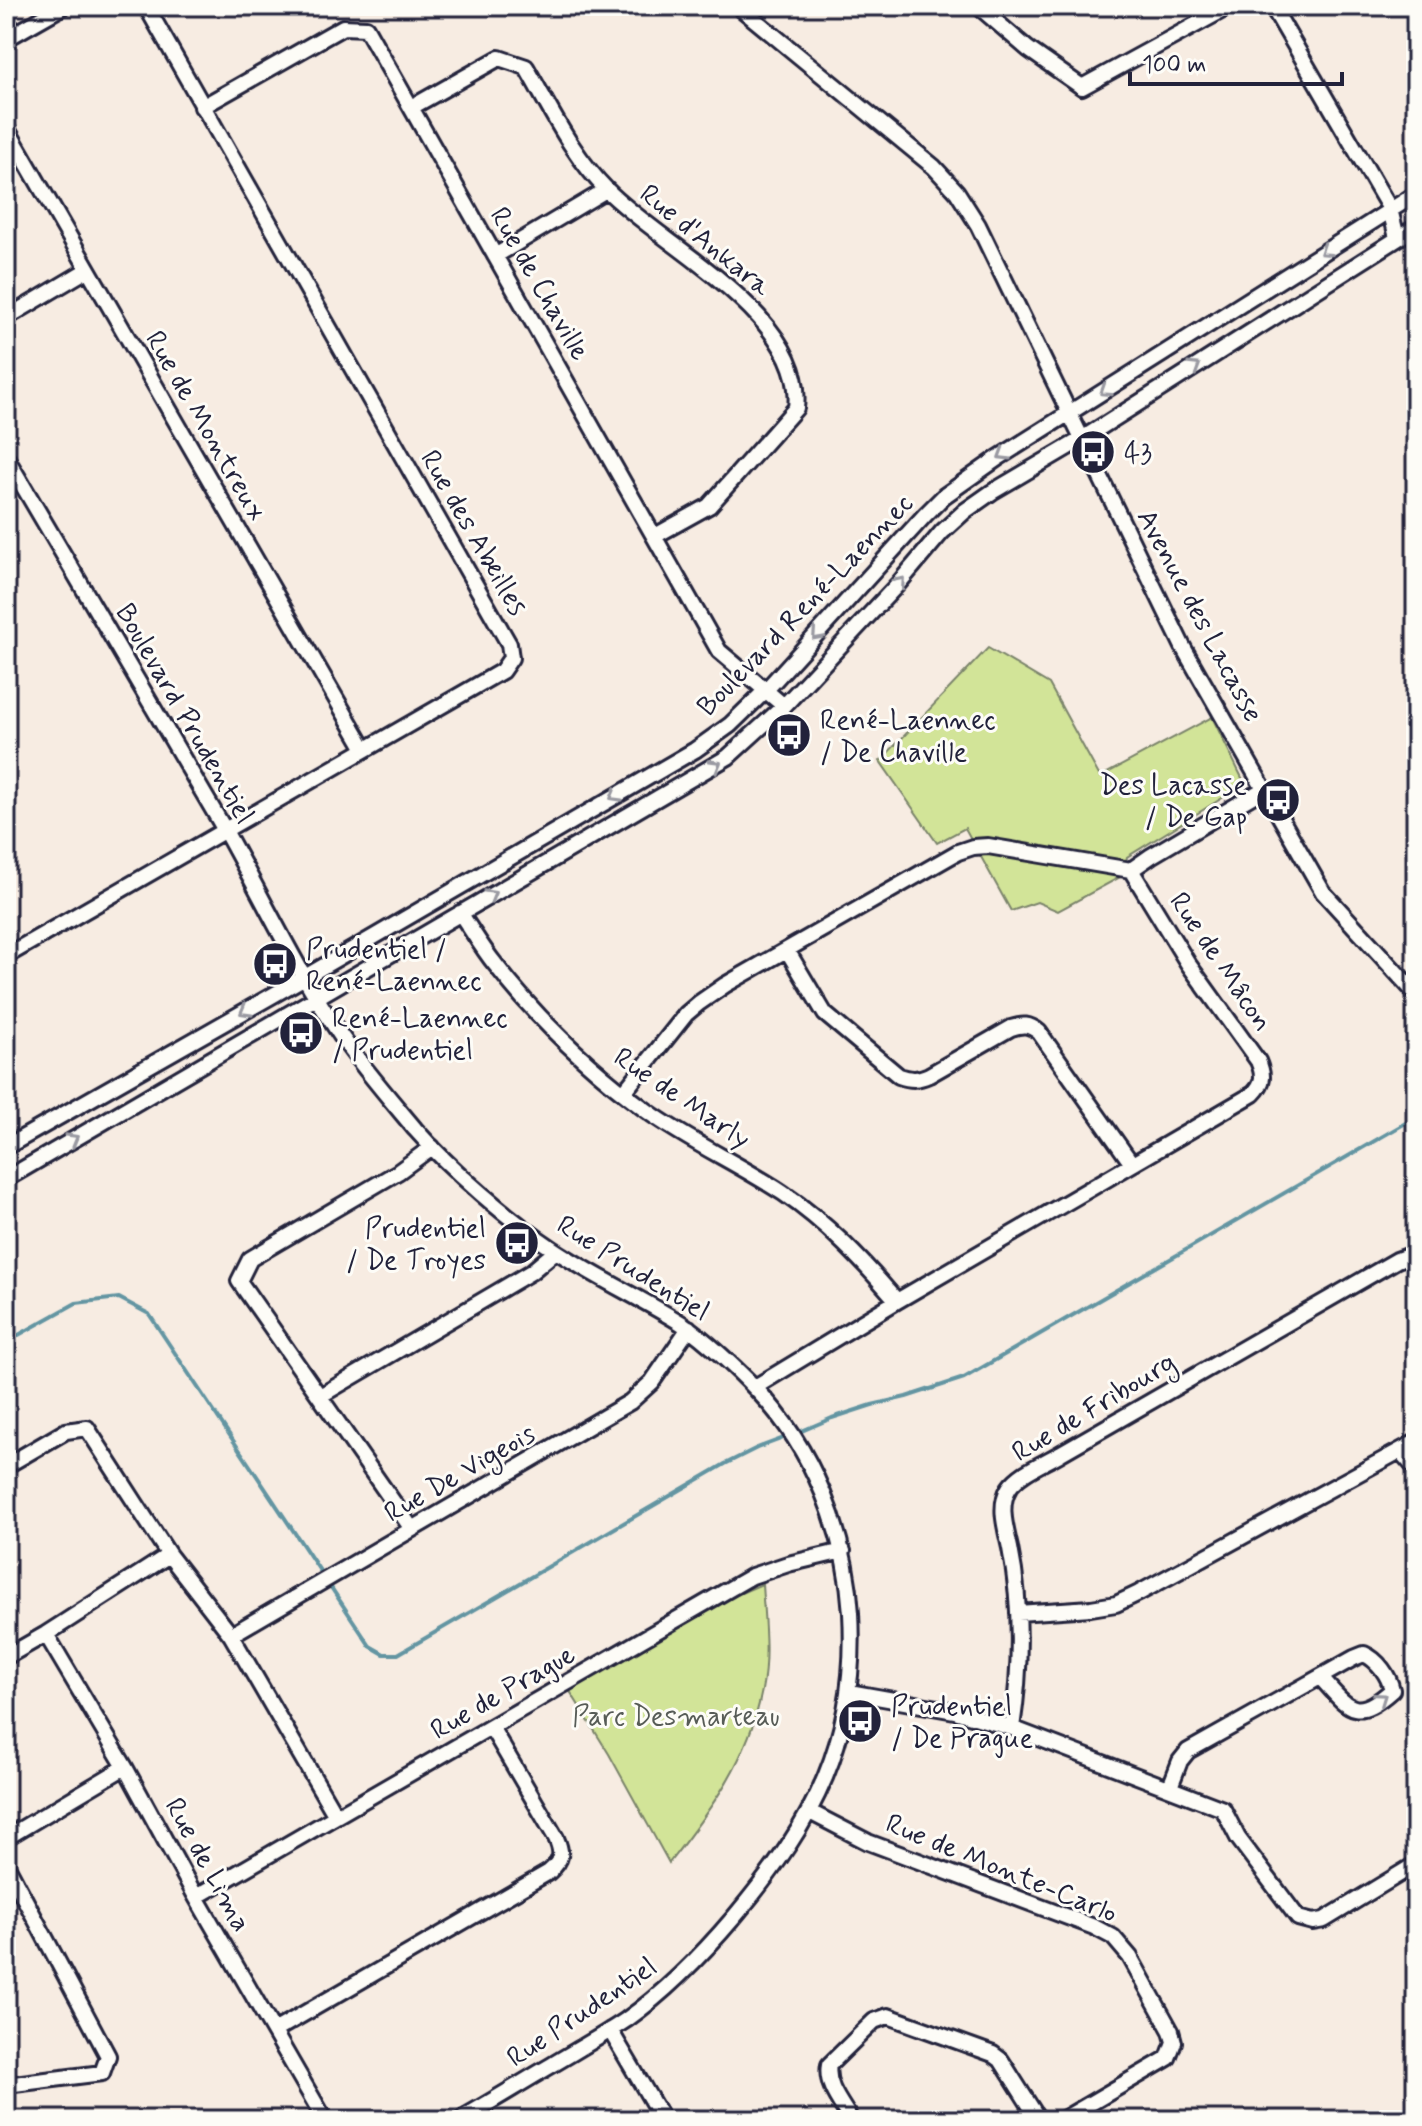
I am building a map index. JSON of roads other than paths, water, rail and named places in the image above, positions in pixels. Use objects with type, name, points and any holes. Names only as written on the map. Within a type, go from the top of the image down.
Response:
[{"type":"street","points":[[6,39],[64,6]]},
{"type":"street","name":"Rue des Abeilles","points":[[6,956],[502,671],[511,658],[509,644],[146,6]]},
{"type":"street","name":"Avenue des Lacasse","points":[[738,6],[887,126],[934,167],[957,192],[978,225],[1183,647],[1264,789],[1323,892],[1416,994]]},
{"type":"street","points":[[978,6],[1028,49],[1082,87],[1230,6]]},
{"type":"street","points":[[1272,6],[1390,209],[1397,238]]},
{"type":"street","name":"Rue de Chaville","points":[[202,107],[343,27],[366,28],[719,651],[784,706]]},
{"type":"street","name":"Rue d'Ankara","points":[[412,107],[499,58],[526,67],[581,162],[606,190],[766,322],[785,355],[795,378],[798,393],[796,408],[709,506],[655,536]]},
{"type":"street","name":"Rue de Montreux","points":[[6,127],[365,749]]},
{"type":"street","points":[[495,256],[606,190]]},
{"type":"street","name":"Boulevard René-Laennec","points":[[6,1147],[695,750],[730,725],[766,690],[944,496],[998,458],[1416,194]]},
{"type":"street","name":"Boulevard René-Laennec","points":[[6,1179],[728,757],[784,706],[942,532],[965,511],[1416,227]]},
{"type":"street","points":[[6,318],[87,270]]},
{"type":"street","name":"Boulevard Prudentiel","points":[[6,457],[224,830],[316,997]]},
{"type":"street","points":[[624,1092],[677,1025],[699,1003],[958,852],[988,846],[1131,870],[1264,789]]},
{"type":"street","name":"Rue de Mâcon","points":[[755,1387],[1253,1094],[1263,1079],[1258,1061],[1189,965],[1131,870]]},
{"type":"street","name":"Rue de Marly","points":[[460,913],[526,1002],[571,1047],[673,1128],[800,1206],[863,1261],[897,1301]]},
{"type":"street","points":[[787,950],[825,1014],[899,1076],[909,1080],[929,1075],[1011,1028],[1022,1024],[1031,1026],[1039,1032],[1132,1164]]},
{"type":"street","name":"Rue Prudentiel","points":[[316,997],[343,1039],[432,1147],[490,1200],[556,1251],[689,1328],[755,1387],[802,1452],[827,1504],[843,1551],[849,1588],[852,1625],[849,1692],[833,1758],[810,1812],[767,1878],[713,1942],[674,1982],[610,2030],[469,2118]]},
{"type":"street","points":[[412,1529],[239,1281],[250,1259],[398,1172],[432,1147]]},
{"type":"street","points":[[320,1396],[531,1272],[556,1251]]},
{"type":"street","name":"Rue de Fribourg","points":[[1012,1728],[1018,1671],[1018,1613],[1016,1580],[1003,1506],[1010,1487],[1061,1453],[1397,1260],[1416,1253]]},
{"type":"street","name":"Rue De Vigeois","points":[[231,1635],[630,1402],[652,1382],[689,1328]]},
{"type":"street","points":[[6,1466],[66,1431],[87,1428],[169,1555],[231,1635],[336,1816]]},
{"type":"street","points":[[1018,1613],[1116,1604],[1416,1442]]},
{"type":"street","points":[[1401,1452],[1416,1469]]},
{"type":"street","name":"Rue de Prague","points":[[196,1897],[752,1576],[843,1551]]},
{"type":"street","points":[[6,1657],[169,1555]]},
{"type":"street","name":"Rue de Lima","points":[[46,1634],[325,2120]]},
{"type":"street","points":[[1170,1787],[1180,1761],[1188,1751],[1320,1677],[1364,1654],[1371,1657],[1390,1679],[1392,1690],[1365,1709],[1355,1710],[1345,1705],[1320,1677]]},
{"type":"street","points":[[849,1692],[955,1711],[1012,1728],[1223,1809],[1238,1838],[1298,1918],[1313,1922],[1324,1920],[1416,1864]]},
{"type":"street","points":[[274,2031],[549,1872],[558,1863],[561,1850],[556,1838],[491,1727]]},
{"type":"street","points":[[6,1838],[125,1767]]},
{"type":"street","name":"Rue de Monte-Carlo","points":[[810,1812],[868,1842],[1094,1927],[1113,1937],[1130,1957],[1171,2031],[1174,2042],[1168,2058],[1062,2120]]},
{"type":"street","points":[[6,1864],[108,2056],[102,2073],[6,2085]]},
{"type":"street","points":[[851,2120],[830,2084],[827,2075],[829,2065],[874,2021],[888,2016],[993,2054],[1007,2068],[1039,2120]]},
{"type":"street","points":[[610,2030],[663,2120]]},
{"type":"waterway","points":[[797,1433],[832,1418],[964,1378],[1416,1117]]},
{"type":"waterway","points":[[6,1342],[76,1303],[119,1298],[149,1314],[370,1646],[384,1654],[398,1654],[725,1464],[789,1436]]},
{"type":"place","name":"43","points":[[1093,452]]},
{"type":"place","name":"René-Laennec / De Chaville","points":[[789,735]]},
{"type":"place","name":"Des Lacasse / De Gap","points":[[1278,800]]},
{"type":"place","name":"Prudentiel / René-Laennec","points":[[275,964]]},
{"type":"place","name":"René-Laennec / Prudentiel","points":[[301,1033]]},
{"type":"place","name":"Prudentiel / De Troyes","points":[[517,1243]]},
{"type":"place","name":"Prudentiel / De Prague","points":[[860,1721]]},
{"type":"park label","name":"Parc Desmarteau","points":[[676,1715]]}]
